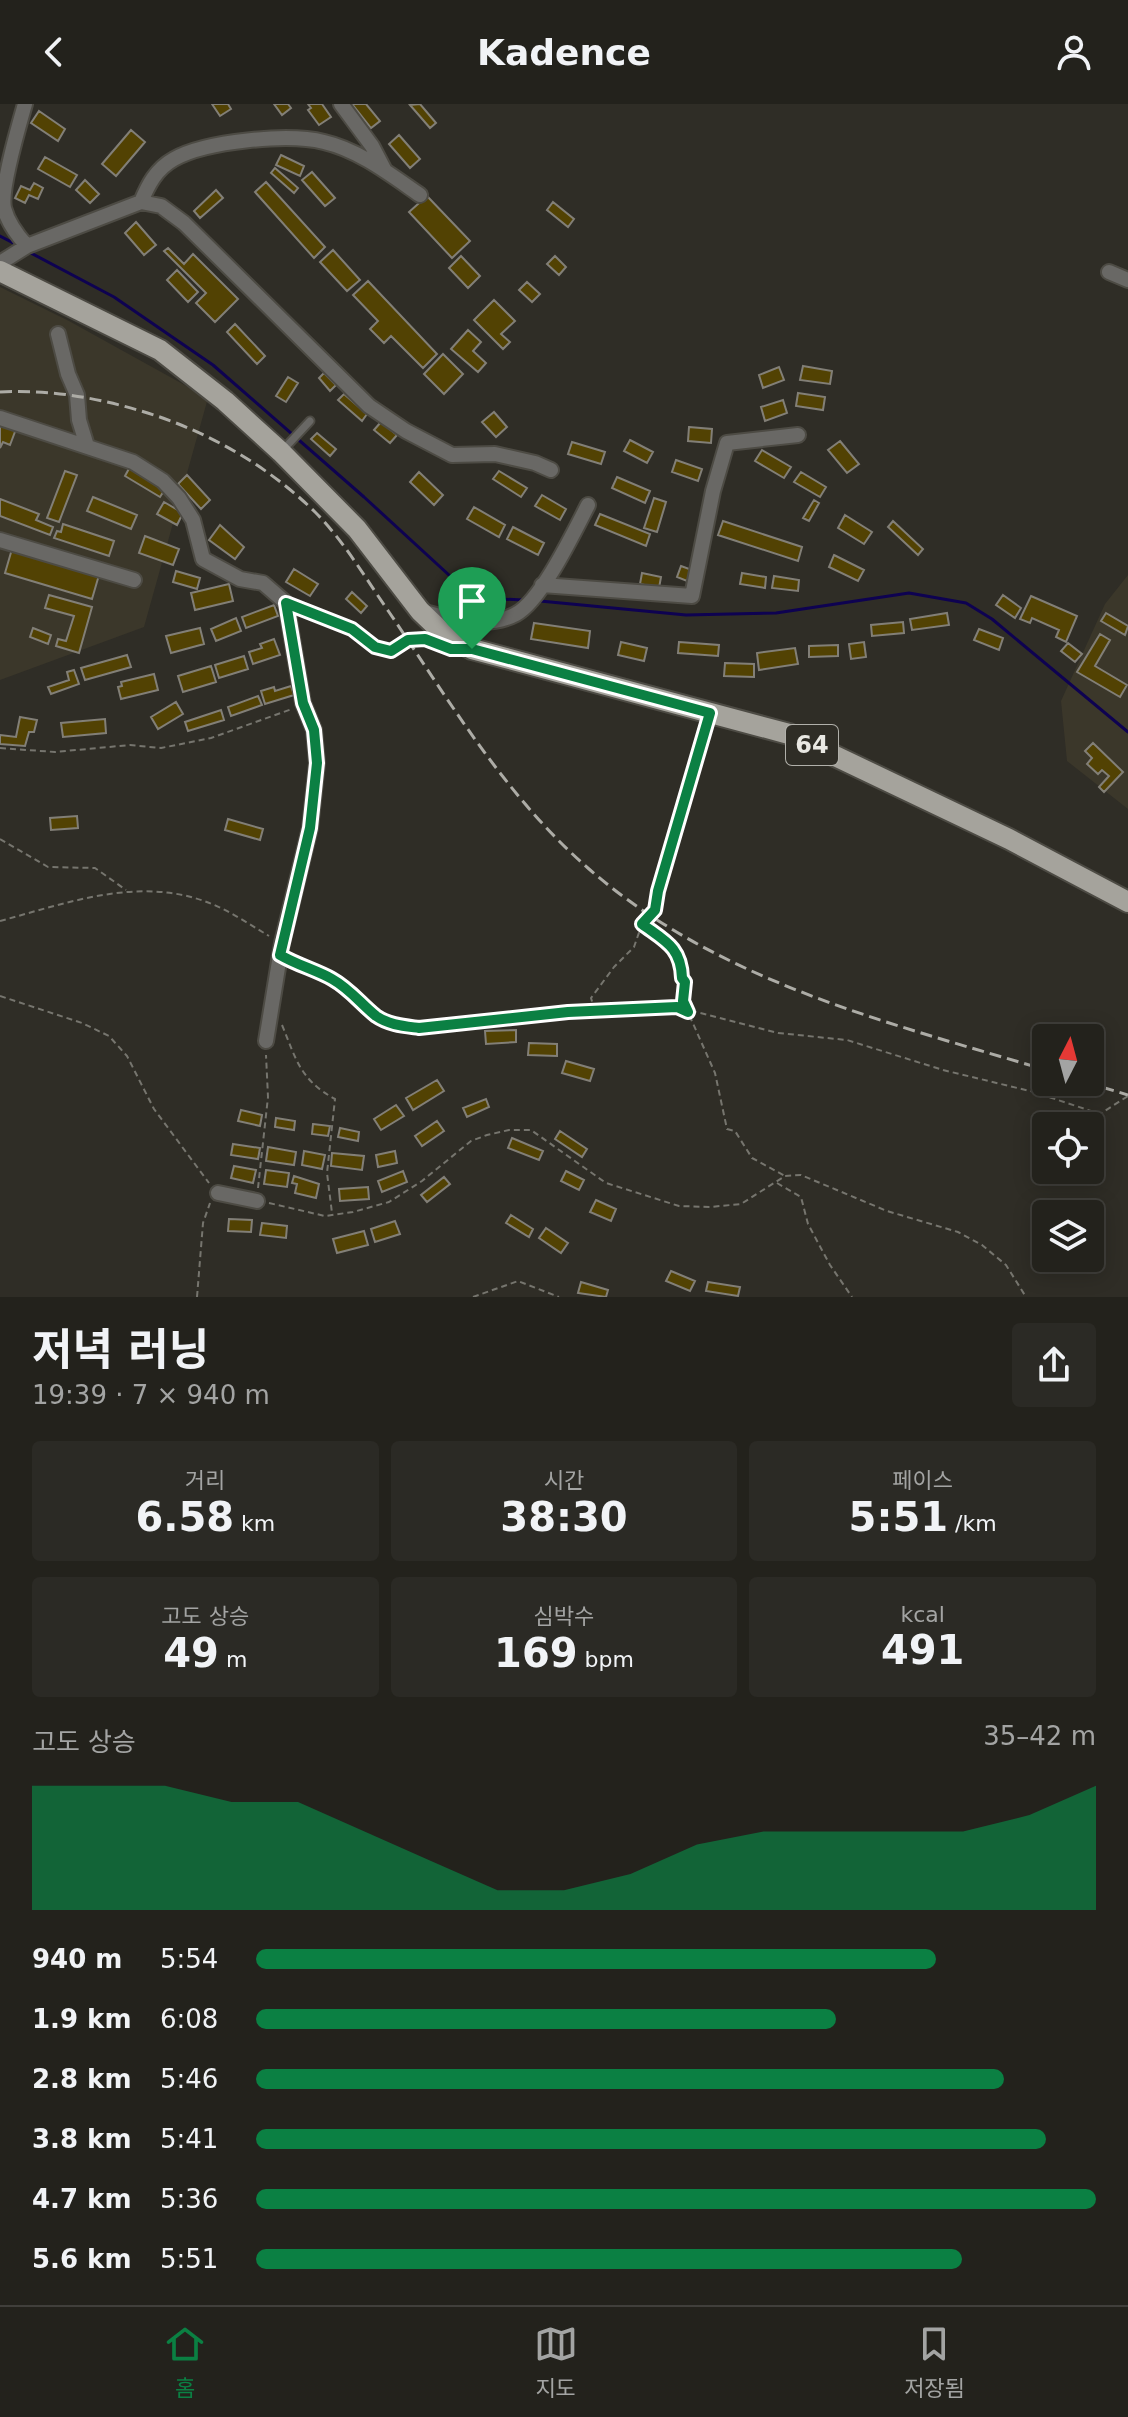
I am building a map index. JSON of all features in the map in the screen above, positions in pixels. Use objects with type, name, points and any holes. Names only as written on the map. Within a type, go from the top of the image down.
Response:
[{"type":"main road","name":"64","points":[[2,264],[160,350],[285,449],[357,529],[420,611],[442,632],[472,649],[789,734],[1009,839],[1128,902]]},
{"type":"street","points":[[25,104],[13,143],[3,206],[15,234],[27,246]]},
{"type":"street","points":[[341,104],[372,146],[384,170]]},
{"type":"street","points":[[141,202],[150,179],[174,159],[230,142],[261,139],[325,142],[384,170],[420,195]]},
{"type":"street","points":[[2,264],[27,246],[141,202],[161,206],[184,223],[369,406],[406,431],[452,455],[495,454],[551,470]]},
{"type":"street","points":[[1109,272],[1128,280]]},
{"type":"street","points":[[58,334],[77,395],[79,420],[87,446]]},
{"type":"street","points":[[0,418],[133,462],[163,481],[193,520],[203,559],[240,579],[263,583],[286,603],[303,703],[314,730],[317,763],[310,828],[281,949],[266,1041]]},
{"type":"street","points":[[542,585],[692,596],[713,491],[727,443],[798,435]]},
{"type":"street","points":[[420,611],[454,620],[480,622],[518,613],[542,585],[588,505]]},
{"type":"street","points":[[0,540],[134,580]]},
{"type":"street","points":[[218,1193],[257,1201]]},
{"type":"lane","points":[[285,449],[310,421]]},
{"type":"path","points":[[286,603],[352,629],[375,647],[391,651],[408,640],[425,639]]},
{"type":"path","points":[[0,748],[55,752],[130,745],[161,748],[211,738],[276,717],[303,703]]},
{"type":"path","points":[[595,1012],[591,998],[634,947],[642,924],[655,910],[710,713]]},
{"type":"path","points":[[0,839],[48,867],[95,868],[122,884],[126,890]]},
{"type":"path","points":[[0,921],[126,890],[170,893],[206,902],[281,949],[298,966],[331,978],[355,993],[376,1016],[395,1025],[419,1028],[550,1014],[677,1007],[778,1033],[847,1040],[943,1070],[1034,1092],[1100,1114],[1128,1096]]},
{"type":"path","points":[[642,924],[676,950],[685,982],[683,1001],[715,1073],[727,1129],[735,1131],[752,1158],[785,1176]]},
{"type":"path","points":[[0,996],[82,1023],[109,1036],[127,1056],[154,1109],[218,1193],[211,1200],[203,1223],[197,1297]]},
{"type":"path","points":[[272,1002],[299,1069],[316,1088],[335,1099],[327,1173],[332,1215]]},
{"type":"path","points":[[266,1041],[268,1097],[257,1201],[325,1216],[389,1202],[422,1181],[471,1141],[509,1130],[531,1130],[606,1183],[679,1206],[741,1204],[785,1176],[801,1175],[887,1211],[958,1232],[982,1245],[1006,1265],[1026,1297]]},
{"type":"path","points":[[776,1182],[801,1197],[808,1224],[852,1297]]},
{"type":"path","points":[[473,1297],[518,1281],[559,1297]]},
{"type":"shaded area","points":[[0,287],[69,321],[208,398],[144,627],[0,680]]},
{"type":"shaded area","points":[[1128,575],[1128,809],[1067,761],[1061,701],[1105,604]]},
{"type":"building","points":[[212,104],[228,104],[231,109],[220,116]]},
{"type":"building","points":[[274,104],[288,104],[291,108],[282,115]]},
{"type":"building","points":[[308,104],[322,104],[331,117],[319,125],[308,110],[311,108]]},
{"type":"building","points":[[352,104],[366,104],[380,121],[371,128]]},
{"type":"building","points":[[420,104],[436,123],[430,128],[410,105]]},
{"type":"building","points":[[39,111],[65,129],[58,141],[31,123]]},
{"type":"building","points":[[131,130],[145,142],[116,176],[102,164]]},
{"type":"building","points":[[399,135],[420,159],[410,168],[389,144]]},
{"type":"building","points":[[281,155],[304,166],[300,176],[276,165]]},
{"type":"building","points":[[45,157],[77,175],[70,187],[38,169]]},
{"type":"building","points":[[275,168],[298,188],[294,193],[271,173]]},
{"type":"building","points":[[312,172],[335,198],[325,206],[302,180]]},
{"type":"building","points":[[85,180],[99,194],[90,203],[76,190]]},
{"type":"building","points":[[266,182],[325,247],[314,258],[255,192]]},
{"type":"building","points":[[34,183],[43,188],[38,199],[29,195],[25,203],[15,198],[21,186],[30,190]]},
{"type":"building","points":[[216,190],[223,198],[200,218],[194,211]]},
{"type":"building","points":[[427,196],[470,241],[452,258],[409,212]]},
{"type":"building","points":[[553,202],[574,219],[568,227],[547,210]]},
{"type":"building","points":[[136,222],[156,245],[144,255],[125,233]]},
{"type":"building","points":[[168,248],[184,264],[193,254],[238,299],[215,322],[196,303],[206,293],[164,251]]},
{"type":"building","points":[[333,250],[360,280],[347,291],[320,262]]},
{"type":"building","points":[[461,256],[480,276],[468,288],[449,268]]},
{"type":"building","points":[[555,256],[566,267],[559,275],[547,264]]},
{"type":"building","points":[[177,270],[198,292],[188,302],[167,280]]},
{"type":"building","points":[[368,281],[437,354],[423,368],[391,336],[384,343],[370,329],[378,321],[353,295]]},
{"type":"building","points":[[527,282],[540,294],[532,302],[519,290]]},
{"type":"building","points":[[494,300],[515,321],[501,334],[510,342],[503,349],[474,320]]},
{"type":"building","points":[[235,324],[265,356],[257,364],[227,332]]},
{"type":"building","points":[[468,330],[481,342],[473,351],[486,363],[478,372],[451,349]]},
{"type":"building","points":[[443,354],[463,374],[444,394],[424,374]]},
{"type":"building","points":[[803,366],[832,371],[830,384],[800,380]]},
{"type":"building","points":[[779,367],[784,380],[763,388],[759,375]]},
{"type":"building","points":[[324,373],[336,385],[330,391],[319,378]]},
{"type":"building","points":[[288,377],[298,383],[286,402],[276,396]]},
{"type":"building","points":[[798,393],[825,397],[823,410],[796,406]]},
{"type":"building","points":[[344,394],[367,414],[362,421],[338,400]]},
{"type":"building","points":[[783,400],[787,413],[765,421],[761,407]]},
{"type":"building","points":[[494,412],[507,427],[496,437],[482,422]]},
{"type":"building","points":[[0,422],[16,429],[10,445],[3,442],[0,448]]},
{"type":"building","points":[[381,422],[397,435],[390,443],[374,430]]},
{"type":"building","points":[[689,427],[712,429],[711,443],[688,441]]},
{"type":"building","points":[[317,433],[336,449],[330,456],[311,439]]},
{"type":"building","points":[[630,440],[653,452],[647,463],[624,451]]},
{"type":"building","points":[[840,441],[859,464],[847,473],[828,450]]},
{"type":"building","points":[[572,442],[605,452],[601,464],[568,454]]},
{"type":"building","points":[[762,450],[791,467],[784,478],[755,461]]},
{"type":"building","points":[[676,460],[702,469],[698,481],[672,472]]},
{"type":"building","points":[[131,465],[167,486],[160,497],[125,476]]},
{"type":"building","points":[[65,471],[77,475],[59,522],[47,518]]},
{"type":"building","points":[[499,471],[527,488],[521,497],[493,479]]},
{"type":"building","points":[[419,472],[443,495],[434,505],[410,482]]},
{"type":"building","points":[[801,472],[826,487],[820,497],[794,482]]},
{"type":"building","points":[[187,475],[210,500],[201,509],[178,484]]},
{"type":"building","points":[[617,477],[650,491],[645,503],[612,488]]},
{"type":"building","points":[[542,495],[566,509],[560,520],[535,506]]},
{"type":"building","points":[[93,497],[137,515],[131,529],[87,511]]},
{"type":"building","points":[[654,498],[666,502],[657,532],[644,528]]},
{"type":"building","points":[[0,499],[39,514],[36,520],[53,527],[50,535],[0,516]]},
{"type":"building","points":[[814,500],[819,503],[809,521],[803,518]]},
{"type":"building","points":[[164,502],[183,513],[177,525],[157,514]]},
{"type":"building","points":[[474,507],[505,525],[499,537],[467,519]]},
{"type":"building","points":[[600,514],[650,534],[646,546],[595,525]]},
{"type":"building","points":[[845,515],[872,532],[864,544],[838,528]]},
{"type":"building","points":[[723,521],[802,547],[798,561],[718,535]]},
{"type":"building","points":[[893,521],[923,549],[918,555],[888,527]]},
{"type":"building","points":[[63,524],[114,541],[109,556],[54,538],[57,531],[61,532]]},
{"type":"building","points":[[220,525],[244,547],[235,559],[209,540]]},
{"type":"building","points":[[513,527],[544,543],[538,555],[507,539]]},
{"type":"building","points":[[145,536],[179,549],[173,565],[139,553]]},
{"type":"building","points":[[12,549],[99,575],[92,599],[5,573]]},
{"type":"building","points":[[834,555],[864,570],[858,581],[829,567]]},
{"type":"building","points":[[681,566],[692,570],[687,581],[677,577]]},
{"type":"building","points":[[294,569],[318,584],[310,596],[286,582]]},
{"type":"building","points":[[176,571],[200,578],[197,589],[173,582]]},
{"type":"building","points":[[642,573],[661,577],[659,588],[640,584]]},
{"type":"building","points":[[742,573],[766,577],[765,588],[740,584]]},
{"type":"building","points":[[774,576],[799,580],[798,591],[772,588]]},
{"type":"building","points":[[229,584],[233,601],[195,610],[191,593]]},
{"type":"building","points":[[352,592],[367,606],[361,613],[346,599]]},
{"type":"building","points":[[49,595],[92,607],[79,653],[56,646],[58,639],[66,641],[74,616],[45,608]]},
{"type":"building","points":[[1003,595],[1021,608],[1015,618],[996,605]]},
{"type":"building","points":[[1031,596],[1077,616],[1066,642],[1056,637],[1059,630],[1032,618],[1030,623],[1020,619]]},
{"type":"building","points":[[274,605],[278,616],[246,628],[242,617]]},
{"type":"building","points":[[947,613],[949,625],[912,630],[910,619]]},
{"type":"building","points":[[1106,613],[1128,626],[1125,635],[1101,621]]},
{"type":"building","points":[[236,618],[241,631],[216,641],[211,629]]},
{"type":"building","points":[[903,622],[904,633],[872,636],[871,625]]},
{"type":"building","points":[[534,623],[590,631],[588,648],[531,639]]},
{"type":"building","points":[[33,628],[51,635],[48,644],[30,637]]},
{"type":"building","points":[[200,628],[204,644],[171,653],[166,636]]},
{"type":"building","points":[[979,629],[1003,638],[999,650],[974,640]]},
{"type":"building","points":[[1100,634],[1110,640],[1095,666],[1127,685],[1120,697],[1077,672]]},
{"type":"building","points":[[274,639],[280,655],[253,664],[249,652],[262,648],[260,644]]},
{"type":"building","points":[[621,642],[647,648],[644,661],[618,655]]},
{"type":"building","points":[[679,642],[719,645],[718,656],[678,653]]},
{"type":"building","points":[[864,642],[866,657],[851,659],[849,644]]},
{"type":"building","points":[[1068,643],[1082,654],[1075,662],[1061,651]]},
{"type":"building","points":[[838,645],[838,656],[809,657],[809,646]]},
{"type":"building","points":[[795,648],[798,664],[759,670],[757,653]]},
{"type":"building","points":[[127,655],[131,667],[85,680],[81,668]]},
{"type":"building","points":[[244,656],[248,669],[219,678],[215,665]]},
{"type":"building","points":[[725,663],[754,664],[754,677],[724,676]]},
{"type":"building","points":[[211,666],[216,682],[183,692],[178,676]]},
{"type":"building","points":[[74,670],[79,684],[51,694],[48,687],[69,680],[67,672]]},
{"type":"building","points":[[154,674],[158,690],[121,699],[118,687],[122,686],[121,682]]},
{"type":"building","points":[[291,686],[294,695],[265,704],[261,691]]},
{"type":"building","points":[[258,696],[262,705],[231,716],[228,707]]},
{"type":"building","points":[[176,702],[183,714],[158,729],[151,717]]},
{"type":"building","points":[[221,710],[224,720],[188,731],[185,722]]},
{"type":"building","points":[[20,717],[37,720],[25,746],[0,744],[0,735],[16,737]]},
{"type":"building","points":[[105,719],[106,733],[63,737],[61,723]]},
{"type":"building","points":[[1093,743],[1123,772],[1104,792],[1099,787],[1109,776],[1102,770],[1098,774],[1087,764],[1092,758],[1085,751]]},
{"type":"building","points":[[77,816],[78,828],[51,830],[50,818]]},
{"type":"building","points":[[228,819],[263,829],[260,840],[225,830]]},
{"type":"building","points":[[516,1030],[516,1042],[486,1044],[485,1031]]},
{"type":"building","points":[[529,1043],[557,1044],[557,1056],[528,1055]]},
{"type":"building","points":[[566,1061],[594,1069],[590,1081],[562,1073]]},
{"type":"building","points":[[437,1080],[444,1091],[413,1110],[406,1098]]},
{"type":"building","points":[[486,1099],[489,1107],[467,1117],[463,1108]]},
{"type":"building","points":[[396,1105],[404,1116],[381,1130],[374,1119]]},
{"type":"building","points":[[241,1110],[262,1115],[260,1126],[238,1121]]},
{"type":"building","points":[[276,1118],[295,1121],[294,1130],[275,1127]]},
{"type":"building","points":[[437,1121],[444,1131],[422,1146],[415,1136]]},
{"type":"building","points":[[313,1124],[330,1126],[328,1136],[312,1134]]},
{"type":"building","points":[[340,1128],[359,1132],[358,1141],[338,1137]]},
{"type":"building","points":[[560,1131],[587,1149],[582,1157],[555,1139]]},
{"type":"building","points":[[512,1138],[543,1151],[539,1160],[508,1148]]},
{"type":"building","points":[[233,1144],[260,1148],[258,1159],[231,1155]]},
{"type":"building","points":[[268,1147],[296,1152],[294,1165],[266,1161]]},
{"type":"building","points":[[304,1151],[325,1155],[322,1169],[302,1165]]},
{"type":"building","points":[[395,1151],[397,1163],[378,1167],[376,1155]]},
{"type":"building","points":[[332,1153],[364,1156],[362,1170],[331,1166]]},
{"type":"building","points":[[234,1166],[256,1170],[253,1183],[231,1178]]},
{"type":"building","points":[[266,1170],[289,1173],[287,1187],[264,1184]]},
{"type":"building","points":[[403,1171],[407,1182],[382,1192],[378,1181]]},
{"type":"building","points":[[566,1171],[584,1180],[579,1190],[561,1181]]},
{"type":"building","points":[[294,1176],[319,1184],[316,1198],[295,1193],[297,1184],[292,1183]]},
{"type":"building","points":[[444,1177],[450,1184],[427,1202],[421,1195]]},
{"type":"building","points":[[368,1187],[369,1199],[340,1201],[339,1189]]},
{"type":"building","points":[[596,1200],[616,1209],[611,1221],[590,1212]]},
{"type":"building","points":[[511,1215],[533,1229],[529,1237],[506,1223]]},
{"type":"building","points":[[229,1219],[252,1220],[251,1232],[228,1231]]},
{"type":"building","points":[[395,1221],[400,1234],[375,1242],[371,1229]]},
{"type":"building","points":[[262,1223],[287,1226],[286,1238],[260,1235]]},
{"type":"building","points":[[546,1228],[568,1243],[561,1253],[539,1238]]},
{"type":"building","points":[[364,1231],[368,1245],[337,1253],[333,1239]]},
{"type":"building","points":[[671,1271],[695,1281],[690,1291],[666,1281]]},
{"type":"building","points":[[581,1282],[608,1290],[606,1297],[578,1293]]},
{"type":"building","points":[[708,1282],[740,1287],[738,1296],[706,1291]]},
{"type":"waterway","points":[[0,236],[19,246]]},
{"type":"waterway","points":[[29,252],[114,297],[213,365],[474,598],[524,600]]},
{"type":"waterway","points":[[540,601],[686,615],[776,613],[909,593],[966,603],[992,619],[1128,732]]},
{"type":"railway","points":[[0,392],[78,396],[154,415],[198,432],[240,454],[298,496],[326,523],[345,548],[505,780],[559,841],[639,908],[749,970],[806,994],[1032,1066]]},
{"type":"railway","points":[[1104,1088],[1128,1095]]},
{"type":"route","points":[[286,603],[352,629],[375,647],[391,651],[408,640],[425,639],[451,649],[472,649],[710,713],[655,910],[642,924],[676,950],[685,982],[683,1001],[688,1012],[677,1007],[568,1012],[419,1028],[395,1025],[376,1016],[355,993],[331,978],[298,966],[280,955],[310,828],[317,763],[314,730],[303,703],[286,603]]}]
